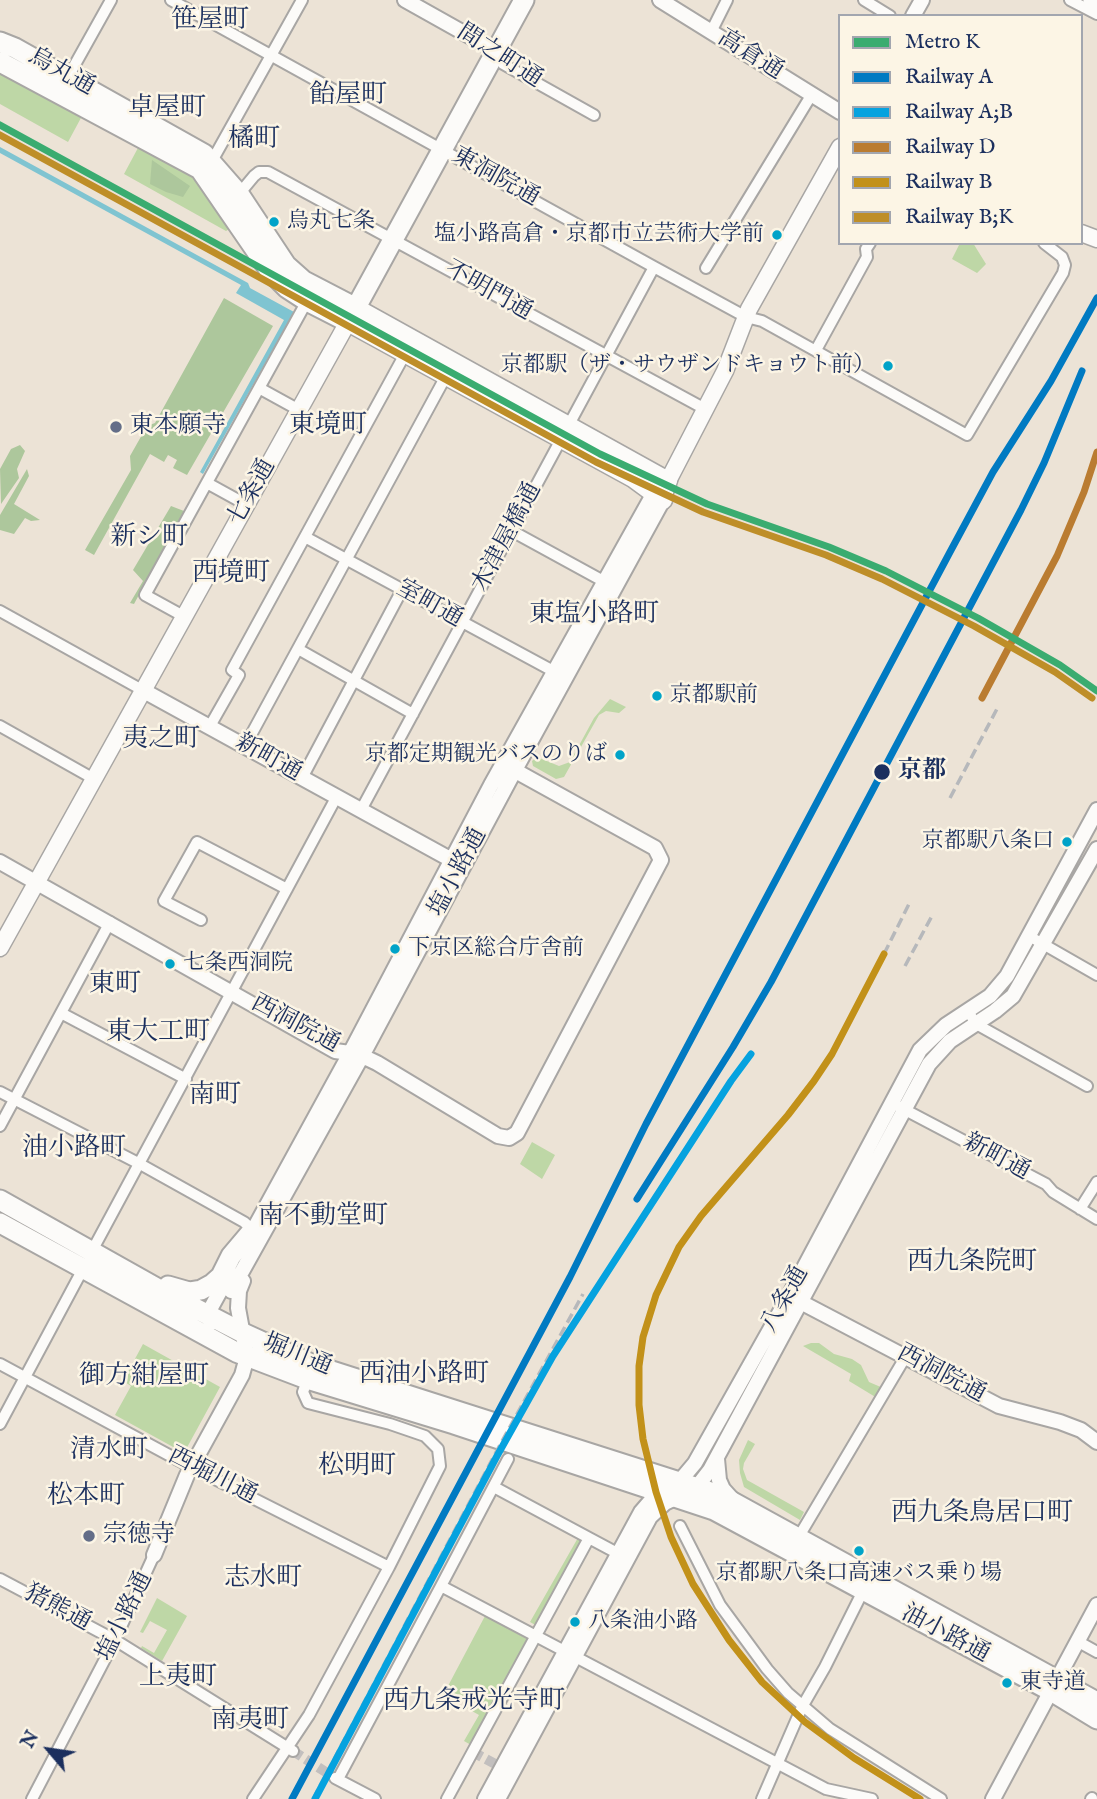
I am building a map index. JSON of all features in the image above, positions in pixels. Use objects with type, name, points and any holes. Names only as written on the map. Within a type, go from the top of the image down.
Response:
[{"type":"highway","name":"七条通","points":[[352,315],[524,0]]},
{"type":"highway","name":"烏丸通","points":[[5,42],[64,85],[200,169],[210,169],[239,194],[286,265],[352,315]]},
{"type":"highway","name":"烏丸通","points":[[0,62],[64,85]]},
{"type":"highway","name":"烏丸通","points":[[210,169],[270,271],[287,288],[307,301],[352,315]]},
{"type":"highway","name":"堀川通","points":[[0,1200],[88,1259],[210,1325],[243,1333],[269,1345],[310,1372]]},
{"type":"highway","name":"堀川通","points":[[0,1223],[162,1291],[210,1325],[247,1357],[310,1372],[454,1424],[679,1490]]},
{"type":"highway","points":[[88,1259],[107,1252],[172,1288],[192,1292],[205,1288],[218,1279],[231,1256],[257,1234]]},
{"type":"highway","name":"油小路通","points":[[679,1490],[738,1504],[1054,1685],[1097,1718]]},
{"type":"highway","name":"油小路通","points":[[679,1490],[863,1591],[1054,1685],[1097,1702]]},
{"type":"main road","name":"塩小路通","points":[[658,497],[728,367],[746,317],[838,151]]},
{"type":"main road","name":"烏丸通","points":[[352,315],[405,354],[446,376],[668,481]]},
{"type":"main road","name":"烏丸通","points":[[352,315],[565,433],[658,497]]},
{"type":"main road","name":"七条通","points":[[0,948],[352,315]]},
{"type":"street","points":[[64,85],[111,0]]},
{"type":"street","name":"東洞院通","points":[[171,0],[654,267],[746,317],[762,321],[967,435],[1063,273],[1065,265],[1062,257],[1047,245]]},
{"type":"street","points":[[210,169],[302,0]]},
{"type":"street","name":"間之町通","points":[[405,0],[496,51],[503,64],[594,115]]},
{"type":"street","name":"高倉通","points":[[660,0],[838,111]]},
{"type":"street","points":[[711,32],[727,0]]},
{"type":"street","points":[[864,0],[887,14]]},
{"type":"street","points":[[1070,0],[1097,14]]},
{"type":"street","points":[[694,288],[812,94]]},
{"type":"street","name":"不明門通","points":[[239,194],[259,172],[268,172],[705,409]]},
{"type":"street","points":[[816,350],[867,257],[869,245]]},
{"type":"street","name":"木津屋橋通","points":[[361,810],[654,267]]},
{"type":"street","points":[[185,617],[145,595],[307,301]]},
{"type":"street","points":[[210,726],[239,675],[232,670],[405,354]]},
{"type":"street","points":[[245,746],[446,376]]},
{"type":"street","points":[[259,388],[299,410]]},
{"type":"street","points":[[207,483],[247,505]]},
{"type":"street","name":"塩小路通","points":[[509,767],[555,671],[605,582],[658,497]]},
{"type":"street","name":"塩小路通","points":[[210,1325],[457,863],[658,497]]},
{"type":"street","points":[[510,530],[605,582]]},
{"type":"street","name":"室町通","points":[[305,537],[555,671]]},
{"type":"street","points":[[302,778],[402,590]]},
{"type":"street","name":"新町通","points":[[0,611],[457,863]]},
{"type":"street","points":[[298,649],[413,714]]},
{"type":"street","points":[[0,726],[94,779]]},
{"type":"street","name":"西洞院通","points":[[0,862],[335,1051],[355,1054],[501,1137],[511,1138],[517,1133],[661,863],[655,848],[509,767]]},
{"type":"street","points":[[0,1424],[337,796]]},
{"type":"street","name":"八条通","points":[[972,1018],[998,988],[1097,810]]},
{"type":"street","points":[[201,920],[164,901],[197,842],[287,889]]},
{"type":"street","name":"八条通","points":[[485,1799],[498,1766],[570,1655],[650,1517],[717,1458],[795,1299],[898,1106],[920,1050],[937,1032],[972,1018],[1013,996],[1097,849]]},
{"type":"street","points":[[0,1126],[110,922]]},
{"type":"street","points":[[1029,936],[1097,975]]},
{"type":"street","points":[[61,1013],[186,1079]]},
{"type":"street","points":[[972,1018],[1087,1086]]},
{"type":"street","points":[[0,1092],[140,1164],[244,1222],[257,1234],[256,1257],[239,1291],[238,1308],[247,1357],[269,1345]]},
{"type":"street","name":"新町通","points":[[898,1106],[1046,1184],[1053,1192],[1097,1219]]},
{"type":"street","points":[[1080,1209],[1097,1182]]},
{"type":"street","name":"西洞院通","points":[[795,1299],[999,1406],[1060,1422],[1081,1430],[1097,1442]]},
{"type":"street","name":"八条通","points":[[498,1799],[641,1512],[654,1497],[679,1490],[795,1299]]},
{"type":"street","points":[[798,1538],[906,1356]]},
{"type":"street","name":"塩小路通","points":[[32,1799],[116,1640],[191,1468],[242,1375],[247,1357]]},
{"type":"street","name":"西堀川通","points":[[0,1364],[191,1468],[389,1567]]},
{"type":"street","points":[[253,1799],[290,1750],[389,1567],[439,1471],[441,1462],[438,1448],[421,1434],[310,1404],[304,1399],[303,1392],[310,1372]]},
{"type":"street","points":[[717,1458],[719,1480],[723,1489],[738,1504]]},
{"type":"street","points":[[375,1799],[337,1778],[508,1459]]},
{"type":"street","points":[[495,1487],[619,1554]]},
{"type":"street","points":[[680,1527],[720,1605],[767,1669],[802,1707],[848,1741],[941,1799]]},
{"type":"street","points":[[447,1799],[589,1538]]},
{"type":"street","name":"猪熊通","points":[[0,1579],[116,1640],[290,1750]]},
{"type":"street","points":[[441,1586],[826,1789],[872,1799]]},
{"type":"street","points":[[762,1799],[802,1707],[863,1591]]},
{"type":"street","points":[[993,1799],[1097,1605]]},
{"type":"street","points":[[1077,1641],[1097,1652]]},
{"type":"green space","points":[[0,71],[82,116],[68,142],[0,104]]},
{"type":"green space","points":[[139,146],[197,178],[231,228],[226,231],[124,174]]},
{"type":"green space","points":[[152,160],[190,186],[183,197],[150,184]]},
{"type":"green space","points":[[959,245],[974,245],[986,264],[977,273],[952,259]]},
{"type":"green space","points":[[224,298],[273,326],[187,475],[173,468],[177,460],[168,455],[164,462],[150,454],[94,555],[85,550],[131,470],[130,456],[147,426],[155,423]]},
{"type":"green space","points":[[20,445],[25,451],[17,469],[19,478],[1,504],[0,469],[11,449]]},
{"type":"green space","points":[[27,469],[29,476],[14,504],[40,520],[31,521],[25,518],[14,534],[0,530],[0,515]]},
{"type":"green space","points":[[171,506],[184,511],[134,604],[130,603],[143,581],[133,570]]},
{"type":"green space","points":[[610,699],[626,707],[619,713],[606,711],[599,715],[564,777],[556,779],[533,766],[532,761],[537,757],[559,766],[570,762],[594,718]]},
{"type":"green space","points":[[532,1142],[555,1155],[542,1179],[520,1164]]},
{"type":"green space","points":[[819,1343],[834,1354],[852,1359],[861,1365],[869,1382],[883,1388],[877,1398],[849,1381],[851,1374],[803,1346]]},
{"type":"green space","points":[[143,1344],[220,1387],[184,1453],[115,1415],[131,1386],[123,1381]]},
{"type":"green space","points":[[748,1440],[755,1444],[744,1463],[747,1480],[804,1512],[800,1520],[744,1487],[739,1460]]},
{"type":"green space","points":[[579,1536],[584,1539],[539,1627],[530,1622]]},
{"type":"green space","points":[[157,1598],[187,1616],[162,1661],[141,1648],[142,1646],[154,1653],[167,1630],[150,1621],[143,1633],[140,1632]]},
{"type":"green space","points":[[485,1616],[529,1640],[471,1745],[464,1741],[479,1715],[463,1706],[463,1698],[452,1692],[448,1686]]},
{"type":"water","points":[[0,147],[248,283],[250,288],[294,312],[203,474],[200,472],[284,320],[236,293],[241,285],[0,153]]},
{"type":"tunnel","points":[[293,1751],[335,1778]]},
{"type":"tunnel","points":[[473,1752],[495,1764]]},
{"type":"railway","points":[[950,798],[998,707]]},
{"type":"railway","points":[[884,954],[910,902]]},
{"type":"railway","points":[[905,966],[933,914]]},
{"type":"railway","points":[[313,1799],[495,1454],[583,1294]]},
{"type":"metro line","name":"K","points":[[0,125],[600,454],[707,504],[829,547],[886,571],[978,618],[1060,665],[1097,691]]},
{"type":"rail line","name":"B;K","points":[[0,135],[596,462],[703,512],[826,555],[882,579],[974,626],[1055,672],[1092,698]]},
{"type":"rail line","name":"A","points":[[292,1799],[570,1277],[646,1124],[950,552],[993,472],[1051,381],[1097,298]]},
{"type":"rail line","name":"A","points":[[637,1199],[771,982],[1021,510],[1044,463],[1082,371]]},
{"type":"rail line","name":"D","points":[[982,698],[1057,556],[1084,492],[1097,452]]},
{"type":"rail line","name":"B","points":[[884,954],[832,1054],[814,1081],[701,1216],[679,1247],[656,1295],[643,1337],[639,1366],[639,1405],[643,1439],[671,1537],[693,1584],[729,1640],[762,1682],[805,1722],[854,1758],[920,1799]]},
{"type":"rail line","name":"A;B","points":[[315,1799],[553,1356],[751,1054]]},
{"type":"place","name":"烏丸七条","points":[[274,222]]},
{"type":"place","name":"塩小路高倉・京都市立芸術大学前","points":[[777,235]]},
{"type":"place","name":"京都駅（ザ・サウザンドキョウト前）","points":[[888,366]]},
{"type":"place","name":"東本願寺","points":[[116,427]]},
{"type":"place","name":"京都駅前","points":[[657,696]]},
{"type":"place","name":"京都定期観光バスのりば","points":[[620,755]]},
{"type":"place","name":"京都","points":[[882,772]]},
{"type":"place","name":"京都駅八条口","points":[[1067,842]]},
{"type":"place","name":"下京区総合庁舎前","points":[[395,949]]},
{"type":"place","name":"七条西洞院","points":[[170,964]]},
{"type":"place","name":"宗徳寺","points":[[89,1536]]},
{"type":"place","name":"京都駅八条口高速バス乗り場","points":[[859,1551]]},
{"type":"place","name":"八条油小路","points":[[575,1622]]},
{"type":"place","name":"東寺道","points":[[1007,1683]]},
{"type":"district","name":"笹屋町","points":[[210,22]]},
{"type":"district","name":"飴屋町","points":[[348,97]]},
{"type":"district","name":"卓屋町","points":[[167,110]]},
{"type":"district","name":"橘町","points":[[254,141]]},
{"type":"district","name":"東境町","points":[[328,427]]},
{"type":"district","name":"新シ町","points":[[149,539]]},
{"type":"district","name":"西境町","points":[[231,575]]},
{"type":"district","name":"東塩小路町","points":[[594,616]]},
{"type":"district","name":"夷之町","points":[[161,741]]},
{"type":"district","name":"東町","points":[[115,986]]},
{"type":"district","name":"東大工町","points":[[158,1034]]},
{"type":"district","name":"南町","points":[[215,1097]]},
{"type":"district","name":"油小路町","points":[[74,1150]]},
{"type":"district","name":"南不動堂町","points":[[323,1218]]},
{"type":"district","name":"西九条院町","points":[[972,1264]]},
{"type":"district","name":"西油小路町","points":[[424,1376]]},
{"type":"district","name":"御方紺屋町","points":[[144,1378]]},
{"type":"district","name":"清水町","points":[[109,1452]]},
{"type":"district","name":"松明町","points":[[357,1468]]},
{"type":"district","name":"松本町","points":[[86,1498]]},
{"type":"district","name":"西九条鳥居口町","points":[[982,1515]]},
{"type":"district","name":"志水町","points":[[263,1580]]},
{"type":"district","name":"上夷町","points":[[178,1679]]},
{"type":"district","name":"西九条戒光寺町","points":[[474,1703]]},
{"type":"district","name":"南夷町","points":[[250,1722]]}]
